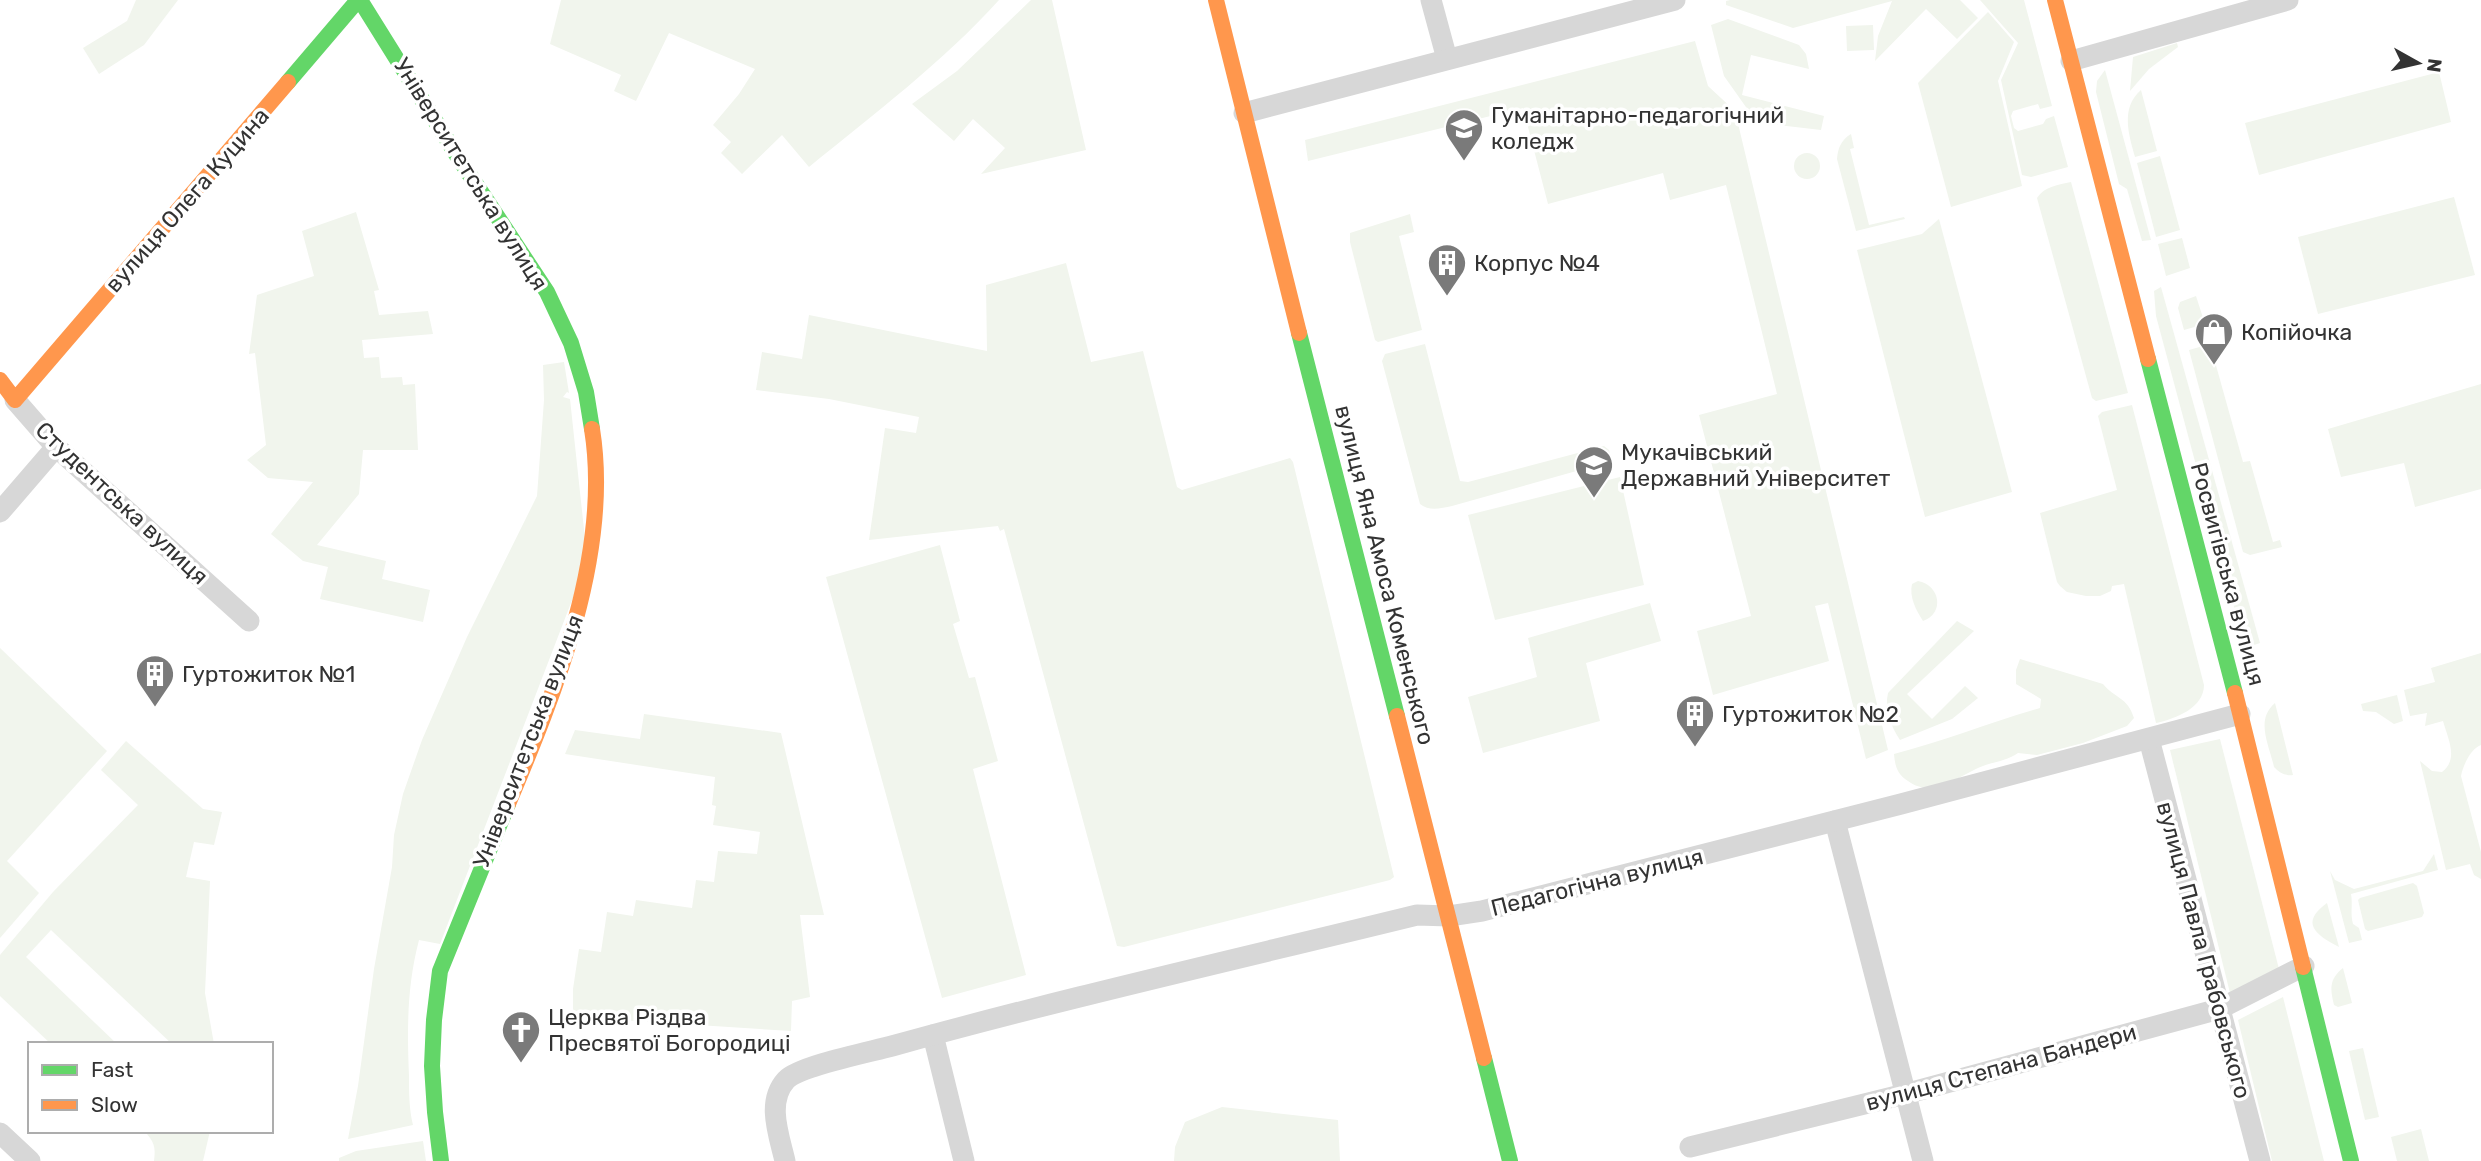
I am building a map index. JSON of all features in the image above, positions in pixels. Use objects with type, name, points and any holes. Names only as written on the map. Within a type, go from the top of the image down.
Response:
[{"type":"street","name":"вулиця Олега Куцина","points":[[15,400],[359,0]]},
{"type":"street","name":"Університетська вулиця","points":[[359,0],[547,293],[580,367],[596,445],[594,530],[571,635],[546,708],[440,971],[433,1014],[431,1069],[441,1161]]},
{"type":"street","name":"вулиця Яна Амоса Коменського","points":[[1216,0],[1510,1161]]},
{"type":"street","points":[[1432,0],[1447,59]]},
{"type":"street","points":[[1244,113],[1447,59],[1633,5],[1675,0]]},
{"type":"street","name":"Росвигівська вулиця","points":[[2055,0],[2240,714],[2351,1161]]},
{"type":"street","points":[[2071,61],[2288,0]]},
{"type":"street","name":"Студентська вулиця","points":[[0,380],[56,447],[249,621]]},
{"type":"street","points":[[0,512],[56,447]]},
{"type":"street","name":"Педагогічна вулиця","points":[[942,1032],[1417,915],[1448,916],[1482,911],[2240,714]]},
{"type":"street","name":"вулиця Павла Грабовського","points":[[2149,739],[2260,1161]]},
{"type":"street","points":[[1835,821],[1923,1161]]},
{"type":"street","name":"вулиця Степана Бандери","points":[[1690,1147],[1905,1094],[2219,1009],[2304,966]]},
{"type":"street","points":[[785,1161],[775,1108],[778,1091],[788,1078],[808,1069],[942,1032],[964,1161]]},
{"type":"street","points":[[0,1133],[30,1161]]},
{"type":"shaded area","points":[[136,0],[178,0],[144,45],[99,74],[83,48],[127,21]]},
{"type":"shaded area","points":[[561,0],[999,0],[955,45],[809,167],[782,135],[742,174],[721,153],[731,142],[713,125],[739,94],[755,69],[669,33],[636,101],[614,91],[621,75],[550,44]]},
{"type":"shaded area","points":[[1031,0],[1052,0],[1086,150],[981,174],[1005,148],[973,119],[954,141],[912,104],[957,71]]},
{"type":"shaded area","points":[[1960,0],[1978,18],[1957,39],[1926,9],[1875,61],[1878,36],[1892,1],[1793,28],[1726,5],[1726,1]]},
{"type":"shaded area","points":[[1980,0],[2024,0],[2052,106],[2040,109],[2038,104],[2013,111],[2011,116],[2014,128],[2018,131],[2043,124],[2046,119],[2054,116],[2068,167],[2031,177],[2022,175],[2001,80],[2018,43]]},
{"type":"shaded area","points":[[1988,12],[2014,42],[1998,81],[2022,186],[1951,207],[1918,83]]},
{"type":"shaded area","points":[[1728,19],[1799,45],[1806,54],[1809,69],[1751,55],[1742,95],[1824,116],[1821,130],[1769,124],[1753,117],[1724,76],[1711,25]]},
{"type":"shaded area","points":[[1873,25],[1874,50],[1847,51],[1846,26]]},
{"type":"shaded area","points":[[1695,41],[1708,86],[1735,111],[1888,750],[1866,759],[1828,603],[1815,606],[1829,661],[1713,695],[1697,631],[1751,616],[1699,415],[1777,394],[1726,185],[1670,200],[1663,173],[1548,204],[1523,108],[1308,161],[1305,140]]},
{"type":"shaded area","points":[[2177,43],[2178,47],[2149,69],[2130,91],[2133,57]]},
{"type":"shaded area","points":[[2105,70],[2151,240],[2142,241],[2127,189],[2119,184],[2096,92],[2097,81]]},
{"type":"shaded area","points":[[2439,72],[2451,122],[2259,175],[2245,123]]},
{"type":"shaded area","points":[[2141,90],[2157,151],[2135,157],[2128,113],[2134,97]]},
{"type":"shaded area","points":[[1851,134],[1854,148],[1850,149],[1869,225],[1904,217],[1905,219],[1856,231],[1837,159],[1841,145]]},
{"type":"shaded area","points":[[1807,153],[1817,156],[1820,166],[1817,176],[1807,179],[1797,176],[1794,166],[1797,156]]},
{"type":"shaded area","points":[[2160,156],[2180,230],[2156,237],[2137,163]]},
{"type":"shaded area","points":[[2071,182],[2128,393],[2096,401],[2092,398],[2037,198],[2048,188]]},
{"type":"shaded area","points":[[2454,197],[2475,275],[2318,314],[2298,237]]},
{"type":"shaded area","points":[[356,212],[379,290],[374,291],[379,315],[428,311],[433,334],[362,340],[364,358],[379,357],[381,378],[402,377],[403,385],[415,384],[418,450],[363,450],[359,494],[317,545],[386,561],[382,579],[430,590],[423,622],[320,599],[328,567],[303,561],[271,534],[313,482],[268,478],[247,460],[266,445],[255,353],[249,354],[257,295],[314,276],[302,231]]},
{"type":"shaded area","points":[[1410,214],[1414,232],[1399,236],[1422,330],[1378,342],[1375,340],[1350,233]]},
{"type":"shaded area","points":[[1939,219],[2012,492],[1925,517],[1857,250],[1922,234]]},
{"type":"shaded area","points":[[2182,238],[2190,268],[2166,276],[2158,244]]},
{"type":"shaded area","points":[[1066,263],[1091,362],[1143,351],[1177,487],[1182,490],[1290,458],[1293,462],[1394,877],[1390,880],[1124,947],[1117,946],[1004,529],[1000,531],[998,526],[869,540],[885,428],[916,433],[919,417],[829,399],[756,390],[762,352],[802,359],[809,315],[987,351],[986,285]]},
{"type":"shaded area","points":[[2161,287],[2260,643],[2245,648],[2156,316],[2154,291]]},
{"type":"shaded area","points":[[2196,296],[2205,324],[2184,330],[2178,308],[2180,302]]},
{"type":"shaded area","points":[[1425,344],[1460,481],[1468,482],[1604,446],[1609,450],[1612,461],[1452,506],[1436,509],[1420,504],[1382,361],[1385,354]]},
{"type":"shaded area","points":[[2210,344],[2243,462],[2250,461],[2273,542],[2280,540],[2282,547],[2250,555],[2243,552],[2189,350]]},
{"type":"shaded area","points":[[564,362],[569,393],[563,397],[570,399],[586,548],[574,595],[440,944],[419,940],[412,974],[408,1024],[413,1125],[348,1139],[392,867],[394,835],[403,794],[422,740],[467,637],[537,496],[544,400],[543,365]]},
{"type":"shaded area","points":[[2481,384],[2481,489],[2415,507],[2404,463],[2341,477],[2328,429]]},
{"type":"shaded area","points":[[2132,405],[2204,685],[2203,693],[2194,706],[2172,719],[2156,723],[2124,584],[2112,586],[2111,591],[2100,596],[2067,592],[2057,582],[2040,513],[2117,490],[2098,416],[2102,412]]},
{"type":"shaded area","points":[[1620,477],[1644,585],[1495,620],[1468,515]]},
{"type":"shaded area","points":[[940,545],[960,621],[953,624],[969,678],[975,677],[998,761],[973,769],[1026,975],[942,998],[826,577]]},
{"type":"shaded area","points":[[1918,581],[1931,588],[1937,600],[1935,612],[1923,621],[1911,594],[1912,584]]},
{"type":"shaded area","points":[[1650,603],[1661,641],[1586,663],[1600,721],[1483,753],[1468,697],[1537,677],[1528,638]]},
{"type":"shaded area","points":[[1957,621],[1974,631],[1907,694],[1932,719],[1965,686],[1978,698],[1952,719],[1900,740],[1889,718],[1888,693]]},
{"type":"shaded area","points":[[0,648],[107,751],[7,861],[39,893],[0,938]]},
{"type":"shaded area","points":[[2481,653],[2481,745],[2470,754],[2461,776],[2481,852],[2481,879],[2474,875],[2470,864],[2446,870],[2420,761],[2432,771],[2442,772],[2450,761],[2449,742],[2443,721],[2425,726],[2427,713],[2410,716],[2404,690],[2435,682],[2431,668]]},
{"type":"shaded area","points":[[2020,659],[2103,684],[2128,706],[2134,718],[2127,726],[2083,743],[2037,755],[2018,753],[1937,787],[1918,786],[1901,776],[1894,754],[2040,708],[2041,699],[2016,684],[2016,670]]},
{"type":"shaded area","points":[[2397,695],[2403,721],[2394,724],[2376,712],[2363,711],[2361,704]]},
{"type":"shaded area","points":[[2275,703],[2293,775],[2283,774],[2274,767],[2265,733],[2266,717]]},
{"type":"shaded area","points":[[644,714],[781,733],[824,915],[800,915],[810,997],[792,1001],[791,1031],[573,1017],[573,989],[579,949],[601,952],[607,912],[633,916],[636,900],[692,908],[696,880],[714,882],[718,851],[757,854],[760,832],[713,825],[716,806],[712,805],[715,777],[565,754],[575,730],[640,739]]},
{"type":"shaded area","points":[[2220,739],[2279,969],[2230,993],[2170,750]]},
{"type":"shaded area","points":[[126,741],[203,809],[222,812],[214,845],[194,842],[186,877],[210,881],[205,993],[214,1042],[170,1042],[51,930],[26,957],[115,1042],[49,1042],[0,996],[0,955],[53,892],[138,805],[101,770]]},
{"type":"shaded area","points":[[2434,854],[2438,870],[2351,894],[2353,924],[2359,928],[2362,940],[2349,943],[2330,871],[2335,880],[2354,889],[2423,871]]},
{"type":"shaded area","points":[[2413,883],[2417,886],[2424,913],[2422,917],[2368,931],[2365,929],[2358,900],[2360,898]]},
{"type":"shaded area","points":[[2327,903],[2339,947],[2323,938],[2312,923],[2319,910]]},
{"type":"shaded area","points":[[2343,968],[2352,1003],[2338,1007],[2334,1005],[2332,985],[2335,976]]},
{"type":"shaded area","points":[[2283,997],[2324,1161],[2272,1161],[2238,1020]]},
{"type":"shaded area","points":[[2363,1048],[2379,1117],[2365,1120],[2349,1051]]},
{"type":"shaded area","points":[[1222,1107],[1338,1120],[1340,1161],[1174,1161],[1175,1147],[1185,1122]]},
{"type":"shaded area","points":[[2421,1129],[2429,1161],[2397,1161],[2391,1137]]},
{"type":"shaded area","points":[[146,1133],[210,1133],[203,1161],[154,1161],[154,1145]]},
{"type":"shaded area","points":[[423,1141],[426,1161],[339,1161],[339,1158],[356,1151]]},
{"type":"traffic: fast","points":[[288,82],[358,0]]},
{"type":"traffic: fast","points":[[360,0],[456,154],[547,292],[571,343],[586,392],[592,429]]},
{"type":"traffic: fast","points":[[1299,333],[1397,716]]},
{"type":"traffic: fast","points":[[2148,359],[2235,693]]},
{"type":"traffic: fast","points":[[441,1161],[432,1066],[440,971],[508,804]]},
{"type":"traffic: fast","points":[[2303,967],[2351,1161]]},
{"type":"traffic: fast","points":[[1484,1058],[1510,1161]]},
{"type":"traffic: slow","points":[[1216,0],[1299,333]]},
{"type":"traffic: slow","points":[[2055,0],[2148,359]]},
{"type":"traffic: slow","points":[[0,380],[15,400],[288,82]]},
{"type":"traffic: slow","points":[[508,804],[561,669],[587,573],[594,524],[596,476],[592,429]]},
{"type":"traffic: slow","points":[[2235,693],[2303,967]]},
{"type":"traffic: slow","points":[[1397,716],[1484,1058]]},
{"type":"place","name":"Гуманітарно-педагогічний коледж","points":[[1464,162]]},
{"type":"place","name":"Корпус №4","points":[[1447,297]]},
{"type":"place","name":"Копійочка","points":[[2214,366]]},
{"type":"place","name":"Мукачівський Державний Університет","points":[[1594,499]]},
{"type":"place","name":"Гуртожиток №1","points":[[155,708]]},
{"type":"place","name":"Гуртожиток №2","points":[[1695,748]]},
{"type":"place","name":"Церква Різдва Пресвятої Богородиці","points":[[521,1064]]}]
